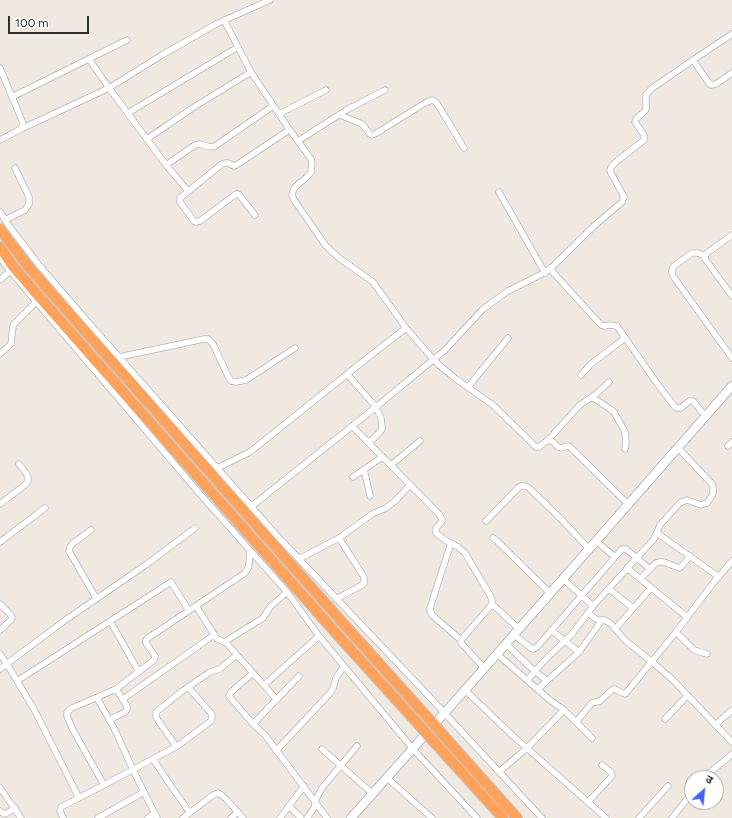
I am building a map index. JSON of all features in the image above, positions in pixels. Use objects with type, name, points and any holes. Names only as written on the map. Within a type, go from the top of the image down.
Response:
[{"type":"highway","points":[[3,224],[27,265],[52,294],[335,615],[517,818]]},
{"type":"highway","points":[[0,247],[12,265],[35,292],[335,632],[503,818]]},
{"type":"street","points":[[0,140],[109,88],[162,55],[224,20],[270,0]]},
{"type":"street","points":[[224,20],[251,72],[289,130],[311,159],[312,168],[308,176],[293,190],[292,195],[294,200],[326,246],[373,282],[406,328],[433,360],[456,379],[493,405],[536,447],[548,440],[580,405],[609,382]]},
{"type":"street","points":[[252,506],[376,408],[433,360],[449,346],[483,309],[508,291],[547,271],[594,226],[622,202],[624,196],[610,173],[610,170],[617,161],[644,140],[644,135],[635,122],[646,109],[646,95],[651,89],[732,34]]},
{"type":"street","points":[[12,97],[127,40]]},
{"type":"street","points":[[128,113],[238,47]]},
{"type":"street","points":[[89,59],[166,165],[188,191]]},
{"type":"street","points":[[693,60],[711,85],[716,84],[732,73]]},
{"type":"street","points":[[0,68],[23,123],[22,129]]},
{"type":"street","points":[[147,139],[251,72]]},
{"type":"street","points":[[279,114],[326,90]]},
{"type":"street","points":[[298,141],[354,106],[385,90]]},
{"type":"street","points":[[340,115],[362,124],[372,135],[432,100],[436,102],[464,148]]},
{"type":"street","points":[[166,165],[195,145],[200,144],[210,147],[215,146],[273,106]]},
{"type":"street","points":[[255,215],[240,196],[236,194],[200,221],[196,222],[179,200],[181,196],[225,162],[234,166],[238,164],[289,130]]},
{"type":"street","points":[[3,224],[25,210],[29,204],[29,197],[15,168]]},
{"type":"street","points":[[499,192],[547,271],[601,325],[604,326],[610,324],[616,326],[674,407],[681,408],[688,401],[693,401],[706,417]]},
{"type":"street","points":[[0,212],[3,224],[298,559],[445,713],[542,818]]},
{"type":"street","points":[[705,256],[732,235]]},
{"type":"street","points":[[705,256],[698,253],[692,253],[674,266],[672,269],[673,276],[732,358]]},
{"type":"street","points":[[705,256],[706,262],[732,296]]},
{"type":"street","points":[[0,258],[200,493],[287,592],[319,636],[413,748],[477,818]]},
{"type":"street","points":[[0,280],[10,271]]},
{"type":"street","points":[[0,354],[11,344],[14,323],[36,302]]},
{"type":"street","points":[[218,468],[250,452],[406,328]]},
{"type":"street","points":[[468,387],[508,338]]},
{"type":"street","points":[[581,375],[591,364],[625,338]]},
{"type":"street","points":[[119,357],[208,339],[213,344],[231,381],[236,382],[246,380],[295,348]]},
{"type":"street","points":[[347,374],[376,408],[381,418],[382,427],[380,432],[369,443]]},
{"type":"street","points":[[352,818],[731,389]]},
{"type":"street","points":[[592,397],[614,412],[624,432],[626,443],[625,449]]},
{"type":"street","points":[[352,426],[441,516],[442,521],[436,528],[436,533],[465,553],[490,595],[492,604],[533,649],[537,647],[620,550],[624,548],[626,549],[650,569]]},
{"type":"street","points":[[548,440],[561,448],[568,446],[570,447],[628,504]]},
{"type":"street","points":[[391,465],[420,441]]},
{"type":"street","points":[[528,679],[572,634],[593,606],[654,539],[660,525],[682,502],[687,500],[704,505],[713,494],[712,484],[678,448]]},
{"type":"street","points":[[353,477],[382,457]]},
{"type":"street","points":[[0,504],[28,481],[26,473],[19,464]]},
{"type":"street","points":[[364,469],[370,496]]},
{"type":"street","points":[[298,559],[339,538],[372,514],[390,506],[410,485]]},
{"type":"street","points":[[486,520],[518,488],[525,486],[528,487],[561,519],[589,549]]},
{"type":"street","points":[[0,542],[45,508]]},
{"type":"street","points":[[0,669],[64,621],[196,528]]},
{"type":"street","points":[[91,530],[72,544],[69,551],[96,598]]},
{"type":"street","points":[[657,533],[719,577]]},
{"type":"street","points":[[336,599],[364,583],[364,577],[339,538]]},
{"type":"street","points":[[492,538],[497,541],[550,594]]},
{"type":"street","points":[[596,541],[615,557]]},
{"type":"street","points":[[451,543],[430,611],[433,616],[461,640],[463,645],[484,668]]},
{"type":"street","points":[[104,786],[73,730],[67,716],[67,712],[72,708],[116,689],[154,660],[156,656],[146,643],[146,640],[245,573],[249,564],[250,551]]},
{"type":"street","points":[[640,579],[656,563],[664,562],[676,567],[681,567],[690,556]]},
{"type":"street","points":[[576,722],[590,704],[600,701],[613,689],[625,694],[626,693],[676,632],[704,594],[731,565]]},
{"type":"street","points":[[627,568],[687,617]]},
{"type":"street","points":[[563,579],[593,606]]},
{"type":"street","points":[[17,680],[171,582],[189,610]]},
{"type":"street","points":[[609,588],[633,608]]},
{"type":"street","points":[[615,628],[651,588]]},
{"type":"street","points":[[224,642],[260,620],[270,607],[287,592]]},
{"type":"street","points":[[0,604],[12,617],[11,620],[0,630]]},
{"type":"street","points":[[461,640],[492,604]]},
{"type":"street","points":[[196,606],[217,639],[229,646],[277,700]]},
{"type":"street","points":[[588,613],[596,619],[607,621],[626,641],[672,679],[732,742]]},
{"type":"street","points":[[538,689],[579,652],[602,620]]},
{"type":"street","points":[[110,621],[139,672]]},
{"type":"street","points":[[551,630],[579,652]]},
{"type":"street","points":[[676,632],[694,650],[707,654]]},
{"type":"street","points":[[123,699],[214,635]]},
{"type":"street","points":[[264,685],[319,636]]},
{"type":"street","points":[[506,644],[547,681]]},
{"type":"street","points":[[0,654],[35,711],[79,798]]},
{"type":"street","points":[[497,654],[564,710],[592,738]]},
{"type":"street","points":[[176,746],[157,719],[156,712],[210,672],[220,669],[237,655]]},
{"type":"street","points":[[276,751],[330,692],[336,678],[344,666]]},
{"type":"street","points":[[253,674],[231,692],[229,696],[265,735],[328,818]]},
{"type":"street","points":[[254,724],[299,676]]},
{"type":"street","points":[[63,818],[60,811],[61,807],[104,786],[176,746],[211,721],[211,713],[188,688]]},
{"type":"street","points":[[109,720],[125,712],[127,709],[127,706],[116,689]]},
{"type":"street","points":[[465,690],[604,817]]},
{"type":"street","points":[[665,719],[688,696]]},
{"type":"street","points":[[97,698],[156,815],[148,818]]},
{"type":"street","points":[[499,772],[527,748],[564,710]]},
{"type":"street","points":[[715,725],[732,710]]},
{"type":"street","points":[[307,818],[312,812],[316,803],[316,798],[322,788],[356,746]]},
{"type":"street","points":[[322,749],[373,794]]},
{"type":"street","points":[[713,770],[732,754]]},
{"type":"street","points":[[153,759],[170,786],[190,813]]},
{"type":"street","points":[[588,802],[612,776],[611,772],[602,765]]},
{"type":"street","points":[[387,778],[432,818]]},
{"type":"street","points":[[280,818],[304,786]]},
{"type":"street","points":[[640,818],[668,786]]},
{"type":"street","points":[[0,788],[21,818]]},
{"type":"street","points":[[98,818],[144,792]]},
{"type":"street","points":[[183,818],[213,795],[218,793],[244,818]]},
{"type":"street","points":[[672,818],[684,802]]},
{"type":"street","points":[[289,806],[301,818]]},
{"type":"street","points":[[0,811],[4,814],[15,808]]},
{"type":"street","points":[[232,818],[238,812]]}]
